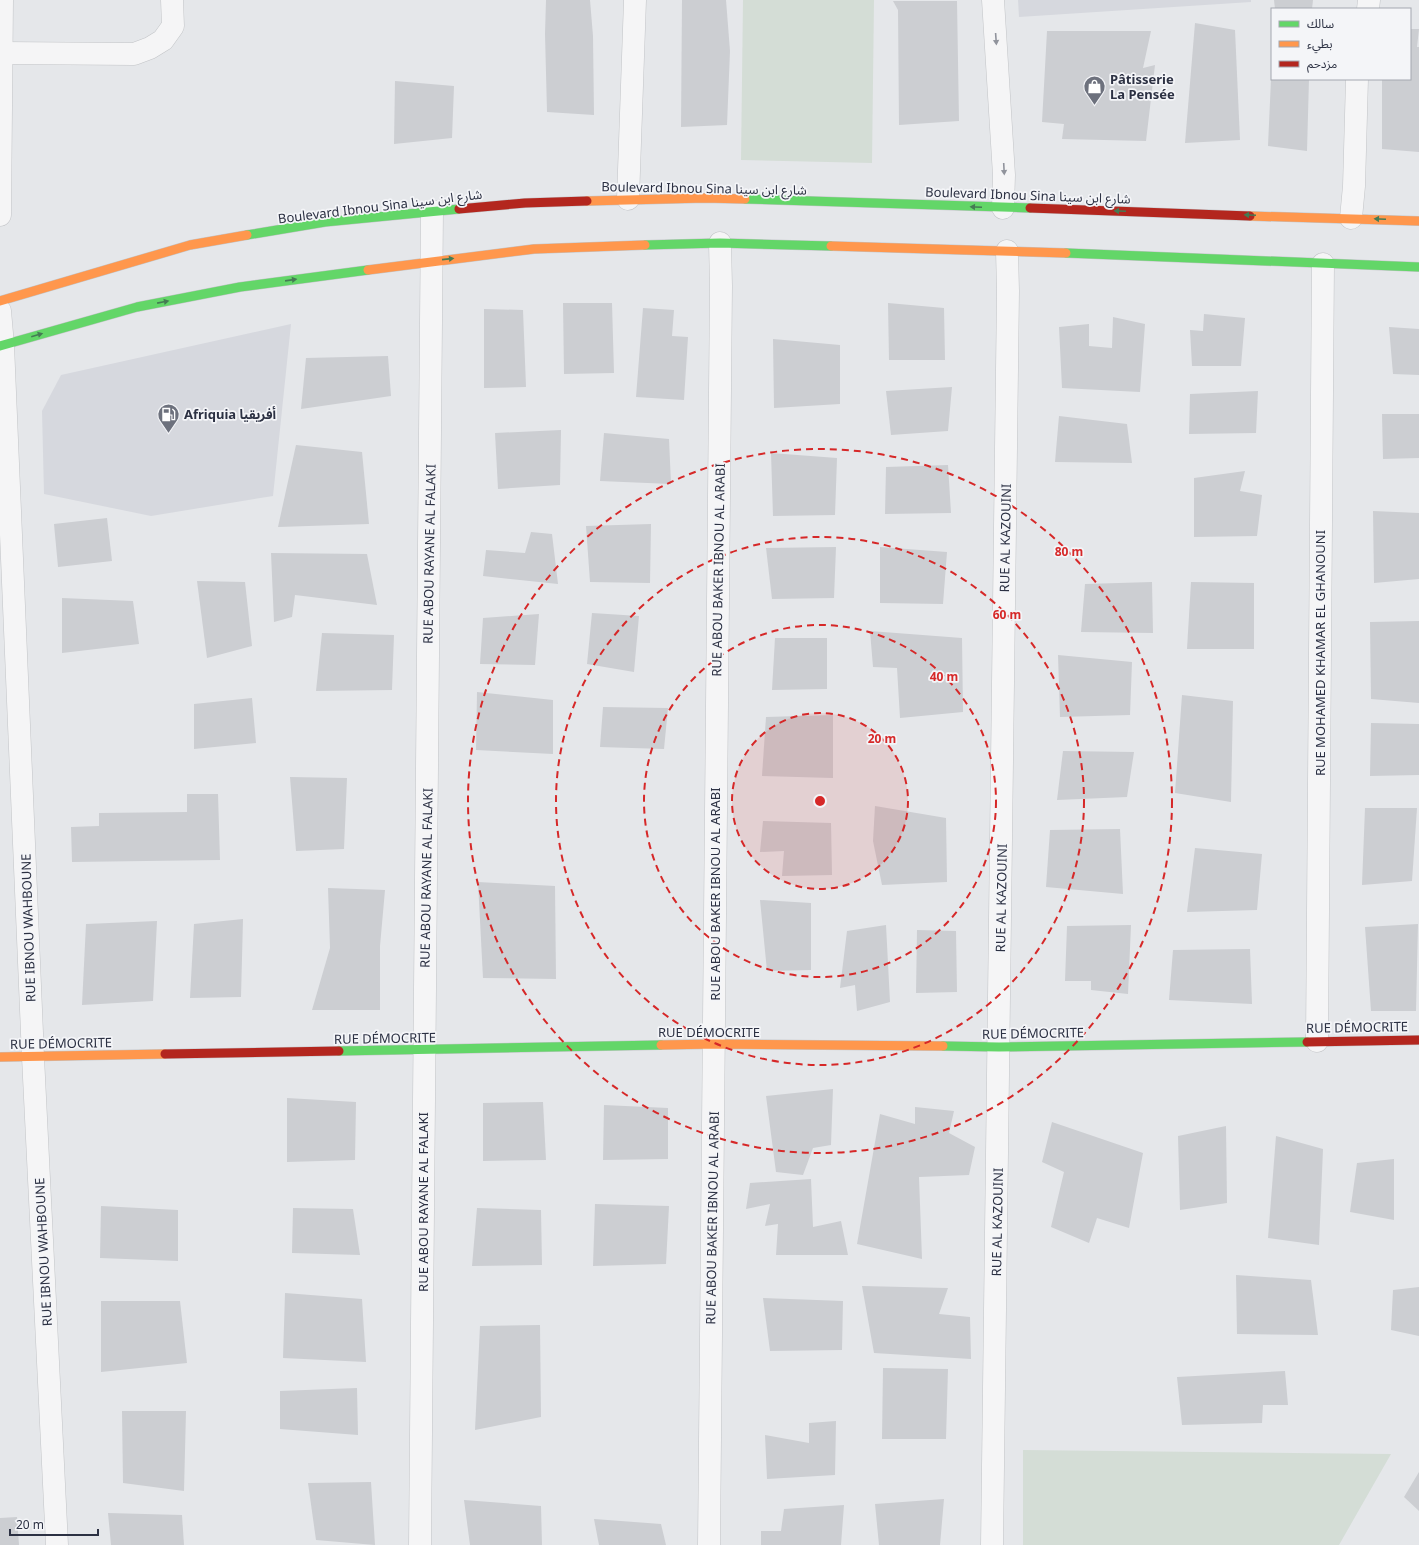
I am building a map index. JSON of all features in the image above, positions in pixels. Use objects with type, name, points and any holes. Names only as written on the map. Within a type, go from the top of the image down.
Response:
[{"type":"main road","name":"Boulevard Ibnou Sina شارع ابن سينا","points":[[0,300],[190,245],[325,222],[526,203],[705,198],[1419,221]]},
{"type":"main road","points":[[1,346],[137,307],[240,288],[431,261],[534,249],[720,243],[1007,251],[1419,267]]},
{"type":"main road","name":"RUE DÉMOCRITE","points":[[0,1058],[714,1044],[999,1047],[1419,1040]]},
{"type":"street","points":[[0,215],[2,0]]},
{"type":"street","points":[[2,53],[134,54],[150,48],[163,40],[173,26],[172,0]]},
{"type":"street","points":[[628,199],[635,0]]},
{"type":"street","points":[[993,0],[1004,175],[1003,208]]},
{"type":"street","points":[[1351,218],[1354,186],[1357,80]]},
{"type":"street","name":"RUE ABOU RAYANE AL FALAKI","points":[[420,1545],[432,211]]},
{"type":"street","name":"RUE ABOU BAKER IBNOU AL ARABI","points":[[709,1545],[709,1391],[714,1044],[721,294],[720,243]]},
{"type":"street","name":"RUE AL KAZOUINI","points":[[992,1545],[1008,315],[1007,251]]},
{"type":"street","name":"RUE MOHAMED KHAMAR EL GHANOUNI","points":[[1318,1041],[1323,264]]},
{"type":"street","name":"RUE IBNOU WAHBOUNE","points":[[0,311],[33,1057],[57,1545]]},
{"type":"shaded area","points":[[743,0],[874,0],[872,163],[741,160]]},
{"type":"shaded area","points":[[1018,0],[1251,0],[1251,2],[1019,17]]},
{"type":"shaded area","points":[[291,324],[273,496],[151,516],[44,494],[42,411],[61,375]]},
{"type":"shaded area","points":[[1023,1450],[1391,1454],[1339,1545],[1023,1545]]},
{"type":"building","points":[[546,0],[590,0],[593,36],[594,115],[547,112],[545,34]]},
{"type":"building","points":[[682,0],[726,0],[730,51],[727,125],[681,127]]},
{"type":"building","points":[[1274,0],[1313,0],[1312,8],[1275,8]]},
{"type":"building","points":[[893,1],[957,1],[959,121],[899,125],[898,10]]},
{"type":"building","points":[[1195,23],[1235,30],[1240,140],[1185,143]]},
{"type":"building","points":[[1411,29],[1419,29],[1417,47],[1419,47],[1419,152],[1382,149],[1382,80],[1411,80]]},
{"type":"building","points":[[1047,31],[1151,31],[1143,68],[1155,65],[1146,141],[1062,139],[1064,124],[1042,122]]},
{"type":"building","points":[[1271,79],[1309,80],[1307,151],[1268,146]]},
{"type":"building","points":[[395,81],[454,86],[452,138],[394,144]]},
{"type":"building","points":[[563,303],[612,303],[614,373],[564,374]]},
{"type":"building","points":[[888,303],[944,308],[945,360],[889,360]]},
{"type":"building","points":[[643,308],[674,310],[672,336],[688,337],[684,400],[636,397]]},
{"type":"building","points":[[484,309],[523,310],[526,387],[484,388]]},
{"type":"building","points":[[1204,314],[1245,318],[1241,366],[1192,366],[1190,330],[1203,331]]},
{"type":"building","points":[[1113,317],[1145,324],[1140,392],[1062,388],[1059,327],[1089,324],[1089,346],[1112,348]]},
{"type":"building","points":[[1389,327],[1419,329],[1419,375],[1393,374]]},
{"type":"building","points":[[773,339],[840,345],[840,404],[774,408]]},
{"type":"building","points":[[388,356],[391,396],[301,409],[306,358]]},
{"type":"building","points":[[952,387],[948,431],[891,435],[886,391]]},
{"type":"building","points":[[1258,391],[1256,433],[1189,434],[1190,394]]},
{"type":"building","points":[[1382,414],[1419,414],[1419,458],[1383,459]]},
{"type":"building","points":[[1059,416],[1127,424],[1132,463],[1055,462]]},
{"type":"building","points":[[561,430],[560,485],[498,489],[495,433]]},
{"type":"building","points":[[604,433],[669,439],[671,484],[600,481]]},
{"type":"building","points":[[296,445],[362,452],[369,524],[278,527]]},
{"type":"building","points":[[771,453],[837,458],[835,515],[773,516]]},
{"type":"building","points":[[948,465],[951,513],[885,514],[886,467]]},
{"type":"building","points":[[1245,471],[1240,491],[1262,495],[1257,536],[1194,537],[1194,478]]},
{"type":"building","points":[[1373,511],[1419,513],[1419,579],[1374,583]]},
{"type":"building","points":[[107,518],[112,561],[58,567],[54,524]]},
{"type":"building","points":[[651,524],[650,583],[590,582],[586,526]]},
{"type":"building","points":[[531,532],[552,534],[558,584],[483,576],[486,550],[525,553]]},
{"type":"building","points":[[836,547],[834,598],[772,599],[766,548]]},
{"type":"building","points":[[880,547],[947,552],[943,604],[880,603]]},
{"type":"building","points":[[271,553],[367,554],[377,605],[295,595],[292,617],[274,622]]},
{"type":"building","points":[[197,581],[245,582],[252,646],[207,658]]},
{"type":"building","points":[[1152,582],[1153,633],[1081,632],[1085,584]]},
{"type":"building","points":[[1191,582],[1254,583],[1254,649],[1187,649]]},
{"type":"building","points":[[62,598],[133,601],[139,644],[62,653]]},
{"type":"building","points":[[592,613],[639,616],[634,672],[587,664]]},
{"type":"building","points":[[539,614],[535,665],[480,664],[483,618]]},
{"type":"building","points":[[1419,621],[1419,703],[1371,699],[1370,622]]},
{"type":"building","points":[[870,631],[962,638],[963,712],[900,718],[897,668],[873,667]]},
{"type":"building","points":[[322,633],[394,635],[392,690],[316,691]]},
{"type":"building","points":[[775,638],[827,638],[827,689],[772,690]]},
{"type":"building","points":[[1058,655],[1132,662],[1130,715],[1060,717]]},
{"type":"building","points":[[477,692],[553,700],[553,754],[476,750]]},
{"type":"building","points":[[1182,695],[1233,701],[1231,802],[1175,793]]},
{"type":"building","points":[[252,698],[256,743],[194,749],[194,704]]},
{"type":"building","points":[[603,707],[668,708],[664,749],[600,747]]},
{"type":"building","points":[[833,715],[833,778],[762,776],[766,717]]},
{"type":"building","points":[[1371,723],[1419,724],[1419,775],[1370,776]]},
{"type":"building","points":[[1063,751],[1134,752],[1127,797],[1057,800]]},
{"type":"building","points":[[290,777],[347,778],[344,849],[296,851]]},
{"type":"building","points":[[187,794],[218,794],[220,860],[72,862],[71,827],[99,826],[99,813],[187,812]]},
{"type":"building","points":[[875,806],[946,818],[947,882],[882,885],[873,841]]},
{"type":"building","points":[[1365,808],[1417,808],[1412,881],[1362,885]]},
{"type":"building","points":[[763,821],[831,823],[832,875],[782,876],[784,851],[760,852]]},
{"type":"building","points":[[1120,829],[1123,894],[1046,887],[1050,830]]},
{"type":"building","points":[[1195,848],[1262,854],[1257,910],[1187,912]]},
{"type":"building","points":[[478,882],[555,886],[556,979],[483,978]]},
{"type":"building","points":[[328,888],[385,890],[380,946],[380,1010],[312,1010],[330,948]]},
{"type":"building","points":[[760,900],[811,903],[811,970],[767,971]]},
{"type":"building","points":[[243,919],[241,997],[190,998],[194,924]]},
{"type":"building","points":[[157,921],[153,1001],[82,1005],[86,924]]},
{"type":"building","points":[[1418,924],[1416,1011],[1371,1011],[1365,927]]},
{"type":"building","points":[[886,925],[890,1002],[857,1011],[855,985],[840,988],[847,931]]},
{"type":"building","points":[[1131,925],[1128,994],[1091,990],[1091,981],[1065,981],[1067,926]]},
{"type":"building","points":[[917,930],[956,931],[957,992],[916,993]]},
{"type":"building","points":[[1250,949],[1252,1004],[1169,1000],[1173,950]]},
{"type":"building","points":[[833,1089],[831,1145],[813,1148],[803,1175],[776,1172],[766,1096]]},
{"type":"building","points":[[287,1098],[356,1102],[355,1160],[287,1162]]},
{"type":"building","points":[[543,1102],[546,1160],[483,1161],[483,1103]]},
{"type":"building","points":[[604,1105],[668,1108],[668,1159],[603,1160]]},
{"type":"building","points":[[915,1107],[954,1111],[949,1133],[975,1147],[969,1175],[919,1177],[922,1259],[857,1244],[880,1114],[915,1124]]},
{"type":"building","points":[[1052,1122],[1143,1153],[1129,1228],[1097,1218],[1089,1243],[1051,1227],[1064,1172],[1042,1162]]},
{"type":"building","points":[[1226,1126],[1227,1203],[1180,1210],[1178,1136]]},
{"type":"building","points":[[1276,1136],[1323,1149],[1319,1245],[1268,1238]]},
{"type":"building","points":[[1394,1159],[1394,1220],[1350,1212],[1357,1163]]},
{"type":"building","points":[[811,1179],[813,1227],[841,1221],[848,1255],[776,1255],[778,1224],[765,1226],[770,1204],[746,1209],[750,1183]]},
{"type":"building","points":[[595,1204],[669,1206],[666,1264],[593,1266]]},
{"type":"building","points":[[101,1206],[178,1210],[178,1261],[100,1258]]},
{"type":"building","points":[[293,1208],[353,1209],[360,1255],[292,1253]]},
{"type":"building","points":[[477,1208],[541,1210],[542,1265],[472,1266]]},
{"type":"building","points":[[1236,1275],[1311,1280],[1318,1335],[1237,1334]]},
{"type":"building","points":[[862,1286],[948,1288],[939,1314],[970,1317],[971,1359],[874,1353]]},
{"type":"building","points":[[1419,1287],[1419,1336],[1391,1330],[1393,1290]]},
{"type":"building","points":[[285,1293],[362,1299],[366,1362],[283,1358]]},
{"type":"building","points":[[763,1298],[843,1301],[842,1350],[770,1351]]},
{"type":"building","points":[[101,1301],[180,1301],[187,1363],[101,1372]]},
{"type":"building","points":[[540,1325],[541,1417],[475,1430],[480,1326]]},
{"type":"building","points":[[883,1368],[948,1369],[946,1439],[882,1439]]},
{"type":"building","points":[[1285,1371],[1288,1405],[1263,1405],[1262,1423],[1182,1425],[1177,1377]]},
{"type":"building","points":[[357,1388],[358,1435],[280,1429],[280,1391]]},
{"type":"building","points":[[122,1411],[186,1411],[184,1491],[123,1483]]},
{"type":"building","points":[[836,1421],[835,1475],[767,1479],[765,1435],[809,1443],[809,1423]]},
{"type":"building","points":[[1419,1472],[1419,1511],[1404,1497]]},
{"type":"building","points":[[371,1482],[375,1545],[316,1540],[308,1483]]},
{"type":"building","points":[[944,1499],[940,1545],[879,1545],[875,1504]]},
{"type":"building","points":[[464,1500],[541,1506],[542,1545],[470,1545]]},
{"type":"building","points":[[844,1505],[841,1545],[761,1545],[761,1531],[781,1531],[784,1509]]},
{"type":"building","points":[[108,1513],[182,1515],[184,1545],[111,1545]]},
{"type":"building","points":[[17,1517],[19,1545],[0,1545],[0,1518]]},
{"type":"building","points":[[594,1519],[661,1524],[666,1545],[599,1545]]},
{"type":"traffic: fast","points":[[745,199],[1030,208]]},
{"type":"traffic: fast","points":[[247,235],[325,222],[459,209]]},
{"type":"traffic: fast","points":[[645,245],[720,243],[831,246]]},
{"type":"traffic: fast","points":[[1066,253],[1419,267]]},
{"type":"traffic: fast","points":[[0,346],[137,307],[240,287],[368,270]]},
{"type":"traffic: fast","points":[[943,1046],[999,1047],[1307,1042]]},
{"type":"traffic: fast","points":[[339,1051],[661,1045]]},
{"type":"traffic: slow","points":[[587,201],[705,198],[745,199]]},
{"type":"traffic: slow","points":[[1250,216],[1419,221]]},
{"type":"traffic: slow","points":[[0,301],[190,245],[247,235]]},
{"type":"traffic: slow","points":[[368,270],[534,249],[645,245]]},
{"type":"traffic: slow","points":[[831,246],[1066,253]]},
{"type":"traffic: slow","points":[[661,1045],[943,1046]]},
{"type":"traffic: slow","points":[[0,1057],[165,1054]]},
{"type":"traffic: jam","points":[[459,209],[525,203],[587,201]]},
{"type":"traffic: jam","points":[[1030,208],[1250,216]]},
{"type":"traffic: jam","points":[[1307,1042],[1419,1040]]},
{"type":"traffic: jam","points":[[165,1054],[339,1051]]},
{"type":"place","name":"Pâtisserie La Pensée","points":[[1094,106]]},
{"type":"place","name":"Afriquia أفريقيا","points":[[168,434]]}]
